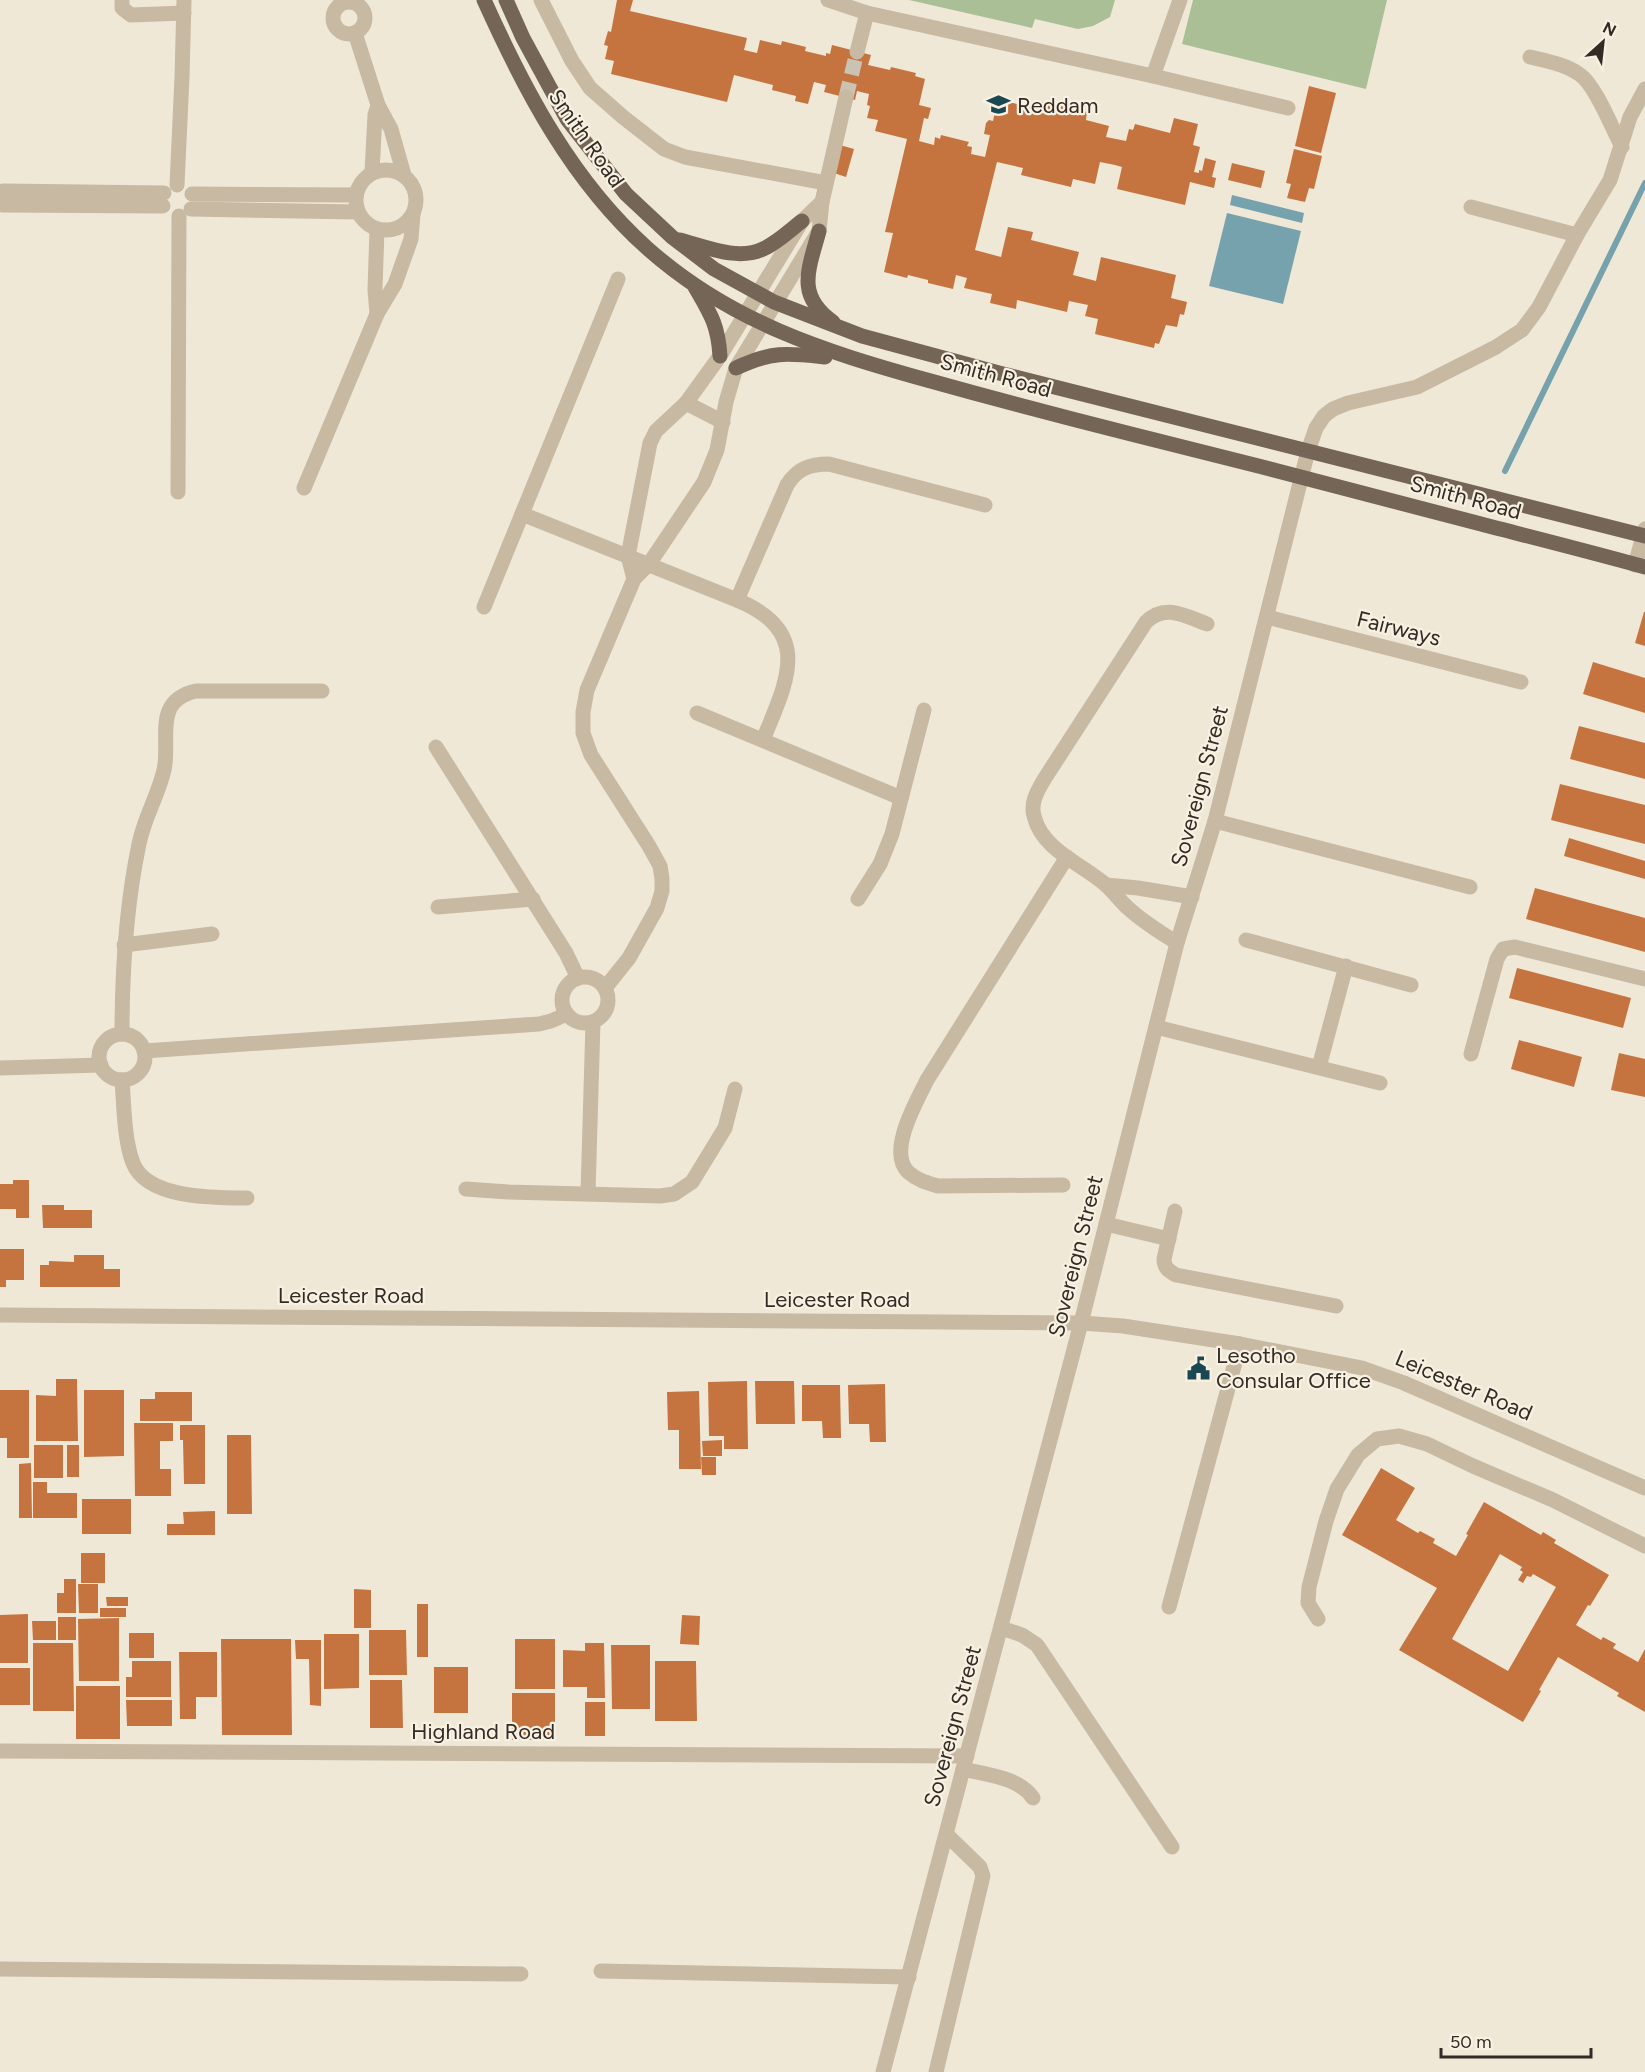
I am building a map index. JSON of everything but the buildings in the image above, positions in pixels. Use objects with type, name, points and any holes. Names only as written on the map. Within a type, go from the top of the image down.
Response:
[{"type":"main road","name":"Smith Road","points":[[484,0],[508,54],[550,129],[575,168],[620,222],[649,250],[693,284],[761,324],[812,346],[852,359],[1005,402],[1640,566]]},
{"type":"main road","name":"Smith Road","points":[[506,0],[523,38],[567,119],[626,194],[672,237],[714,269],[774,302],[846,330],[999,373],[1644,534]]},
{"type":"main road","points":[[550,129],[567,119]]},
{"type":"main road","points":[[672,237],[737,254],[749,254],[763,250],[802,221]]},
{"type":"main road","points":[[819,231],[807,289],[816,307],[846,330]]},
{"type":"main road","points":[[693,284],[714,319],[720,356]]},
{"type":"main road","points":[[736,368],[769,355],[791,354],[852,359]]},
{"type":"street","points":[[122,0],[122,8],[131,15],[184,7],[168,194],[170,213],[187,206],[288,194],[356,195]]},
{"type":"street","points":[[541,0],[572,62],[590,88],[664,149],[685,157],[826,183]]},
{"type":"street","points":[[828,0],[867,13],[1288,108]]},
{"type":"street","points":[[1154,76],[1180,0]]},
{"type":"street","points":[[348,2],[361,8],[364,22],[362,27],[355,33],[345,33],[337,28],[330,5],[338,7],[348,2]]},
{"type":"street","points":[[857,52],[867,13]]},
{"type":"street","points":[[304,488],[377,314],[395,284],[411,239],[413,214],[417,202],[415,190],[404,175],[391,129],[378,105],[355,33]]},
{"type":"street","points":[[1530,57],[1562,65],[1580,74],[1590,85],[1622,147]]},
{"type":"street","name":"Sovereign Street","points":[[884,2072],[1081,1323],[1177,943],[1215,821],[1308,451],[1316,428],[1333,408],[1417,387],[1515,337],[1539,307],[1614,172],[1630,117],[1645,89]]},
{"type":"street","points":[[605,988],[629,958],[657,908],[662,891],[660,866],[591,755],[583,733],[583,712],[587,690],[633,579],[649,564],[704,482],[717,450],[726,402],[736,368],[819,231],[822,202],[846,97]]},
{"type":"street","points":[[372,172],[375,115],[378,105]]},
{"type":"street","points":[[404,175],[389,170],[372,172],[362,182],[356,195],[358,212],[366,222],[377,229],[387,230],[398,228],[413,214]]},
{"type":"street","points":[[1,198],[95,199],[168,194],[186,187],[178,492]]},
{"type":"street","points":[[288,194],[288,211]]},
{"type":"street","points":[[633,579],[628,556],[650,443],[656,431],[686,403],[720,356],[802,221],[822,202]]},
{"type":"street","points":[[187,206],[358,212]]},
{"type":"street","points":[[1471,207],[1577,235]]},
{"type":"street","points":[[377,229],[375,290],[377,314]]},
{"type":"street","points":[[484,607],[618,279]]},
{"type":"street","points":[[686,403],[723,422]]},
{"type":"street","points":[[737,600],[787,485],[804,467],[816,464],[829,465],[985,505]]},
{"type":"street","points":[[522,514],[649,564],[764,613],[779,628],[786,643],[787,673],[784,687],[763,740]]},
{"type":"street","points":[[1640,566],[1644,534]]},
{"type":"street","points":[[1177,943],[1127,908],[1106,885],[1051,844],[1034,819],[1033,802],[1045,777],[1139,631],[1153,615],[1161,611],[1169,612],[1207,624]]},
{"type":"street","name":"Fairways","points":[[1267,617],[1521,682]]},
{"type":"street","points":[[122,1034],[124,945],[139,842],[165,768],[166,717],[176,700],[187,693],[196,691],[322,691]]},
{"type":"street","points":[[858,899],[887,849],[924,710]]},
{"type":"street","points":[[697,713],[900,798]]},
{"type":"street","points":[[436,747],[566,953],[578,978]]},
{"type":"street","points":[[1215,821],[1470,887]]},
{"type":"street","points":[[1064,1185],[938,1186],[921,1181],[906,1170],[901,1157],[902,1138],[910,1114],[927,1080],[1067,857]]},
{"type":"street","points":[[1106,885],[1191,897]]},
{"type":"street","points":[[438,907],[532,899]]},
{"type":"street","points":[[124,945],[212,934]]},
{"type":"street","points":[[1246,940],[1412,985]]},
{"type":"street","points":[[1471,1054],[1497,959],[1503,949],[1515,947],[1645,979]]},
{"type":"street","points":[[1320,1067],[1346,966]]},
{"type":"street","points":[[588,977],[605,988],[608,998],[607,1008],[602,1017],[592,1022],[574,1021],[562,1004],[563,994],[568,984],[578,978],[588,977]]},
{"type":"street","points":[[144,1051],[539,1023],[567,1014]]},
{"type":"street","points":[[588,1193],[592,1022]]},
{"type":"street","points":[[1156,1027],[1380,1083]]},
{"type":"street","points":[[122,1034],[136,1039],[144,1051],[145,1061],[141,1071],[132,1078],[122,1080],[106,1073],[99,1056],[106,1041],[122,1034]]},
{"type":"street","points":[[0,1068],[101,1065]]},
{"type":"street","points":[[122,1080],[128,1146],[133,1164],[141,1176],[166,1190],[184,1194],[210,1198],[246,1198]]},
{"type":"street","points":[[466,1189],[660,1196],[674,1194],[692,1182],[725,1128],[735,1089]]},
{"type":"street","points":[[1175,1211],[1164,1264],[1176,1275],[1336,1306]]},
{"type":"street","points":[[1106,1224],[1169,1239]]},
{"type":"street","name":"Leicester Road","points":[[0,1315],[1081,1323],[1123,1326],[1240,1344],[1340,1363],[1382,1375],[1645,1488]]},
{"type":"street","points":[[1169,1607],[1240,1344]]},
{"type":"street","points":[[1318,1619],[1308,1603],[1309,1587],[1326,1521],[1337,1490],[1358,1455],[1377,1439],[1399,1436],[1427,1444],[1553,1500],[1645,1546]]},
{"type":"street","points":[[1001,1628],[1022,1635],[1037,1645],[1172,1847]]},
{"type":"street","name":"Highland Road","points":[[0,1751],[965,1763],[1012,1782],[1029,1792],[1033,1798]]},
{"type":"street","points":[[936,2072],[983,1876],[980,1867],[947,1835]]},
{"type":"street","points":[[0,1969],[521,1974]]},
{"type":"street","points":[[601,1971],[909,1977]]},
{"type":"green space","points":[[909,0],[1115,0],[1110,17],[1093,26],[1078,29],[1035,19],[1032,28]]},
{"type":"green space","points":[[1193,0],[1387,0],[1366,89],[1182,44]]},
{"type":"water","points":[[1232,195],[1304,213],[1302,223],[1230,205]]},
{"type":"water","points":[[1227,213],[1301,231],[1283,304],[1209,286]]},
{"type":"waterway","points":[[1505,471],[1645,183]]},
{"type":"tunnel","points":[[846,97],[857,52]]},
{"type":"place","name":"Reddam","points":[[999,105]]},
{"type":"place","name":"Lesotho Consular Office","points":[[1198,1368]]}]
